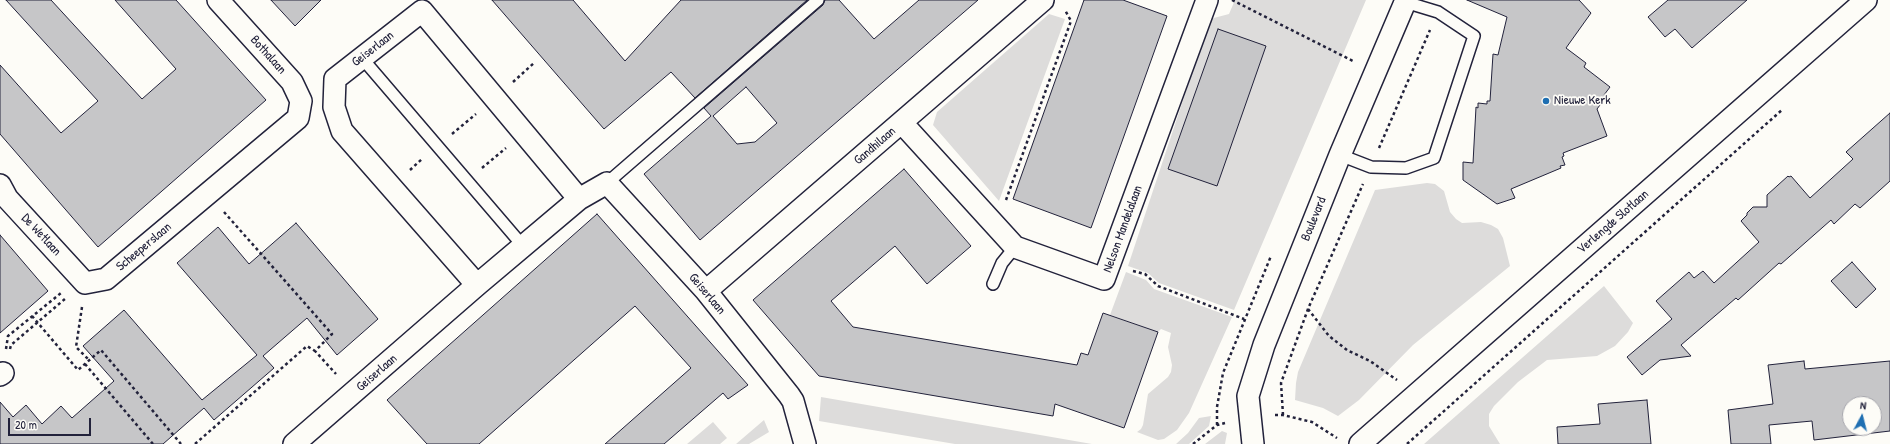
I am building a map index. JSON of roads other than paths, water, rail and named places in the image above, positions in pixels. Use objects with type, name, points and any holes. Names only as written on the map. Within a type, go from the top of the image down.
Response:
[{"type":"street","name":"Bothalaan","points":[[218,0],[292,82],[301,101],[298,118]]},
{"type":"street","name":"Nelson Mandelalaan","points":[[902,123],[1015,247],[1104,279],[1207,0]]},
{"type":"street","name":"Verlengde Slotlaan","points":[[1360,444],[1866,0]]},
{"type":"street","name":"Boulevard","points":[[1253,444],[1248,396],[1264,345],[1340,155],[1405,1]]},
{"type":"street","name":"Gandhilaan","points":[[706,291],[902,123],[1052,3]]},
{"type":"street","name":"Geiserlaan","points":[[477,285],[342,131],[334,107],[335,79],[422,11],[579,199]]},
{"type":"street","name":"Scheeperslaan","points":[[85,282],[106,279],[298,118]]},
{"type":"street","name":"Geiserlaan","points":[[294,444],[477,285],[579,199],[607,183],[706,291],[789,395],[793,401],[804,444]]},
{"type":"street","name":"De Wetlaan","points":[[0,185],[7,198],[85,282]]},
{"type":"lane","points":[[607,183],[818,0]]},
{"type":"lane","points":[[1340,155],[1371,167],[1406,168],[1434,158],[1474,36],[1438,12],[1405,1]]},
{"type":"lane","points":[[362,58],[523,246]]},
{"type":"lane","points":[[993,284],[1002,263],[1015,247]]},
{"type":"place","name":"Nieuwe Kerk","points":[[1546,101]]}]
